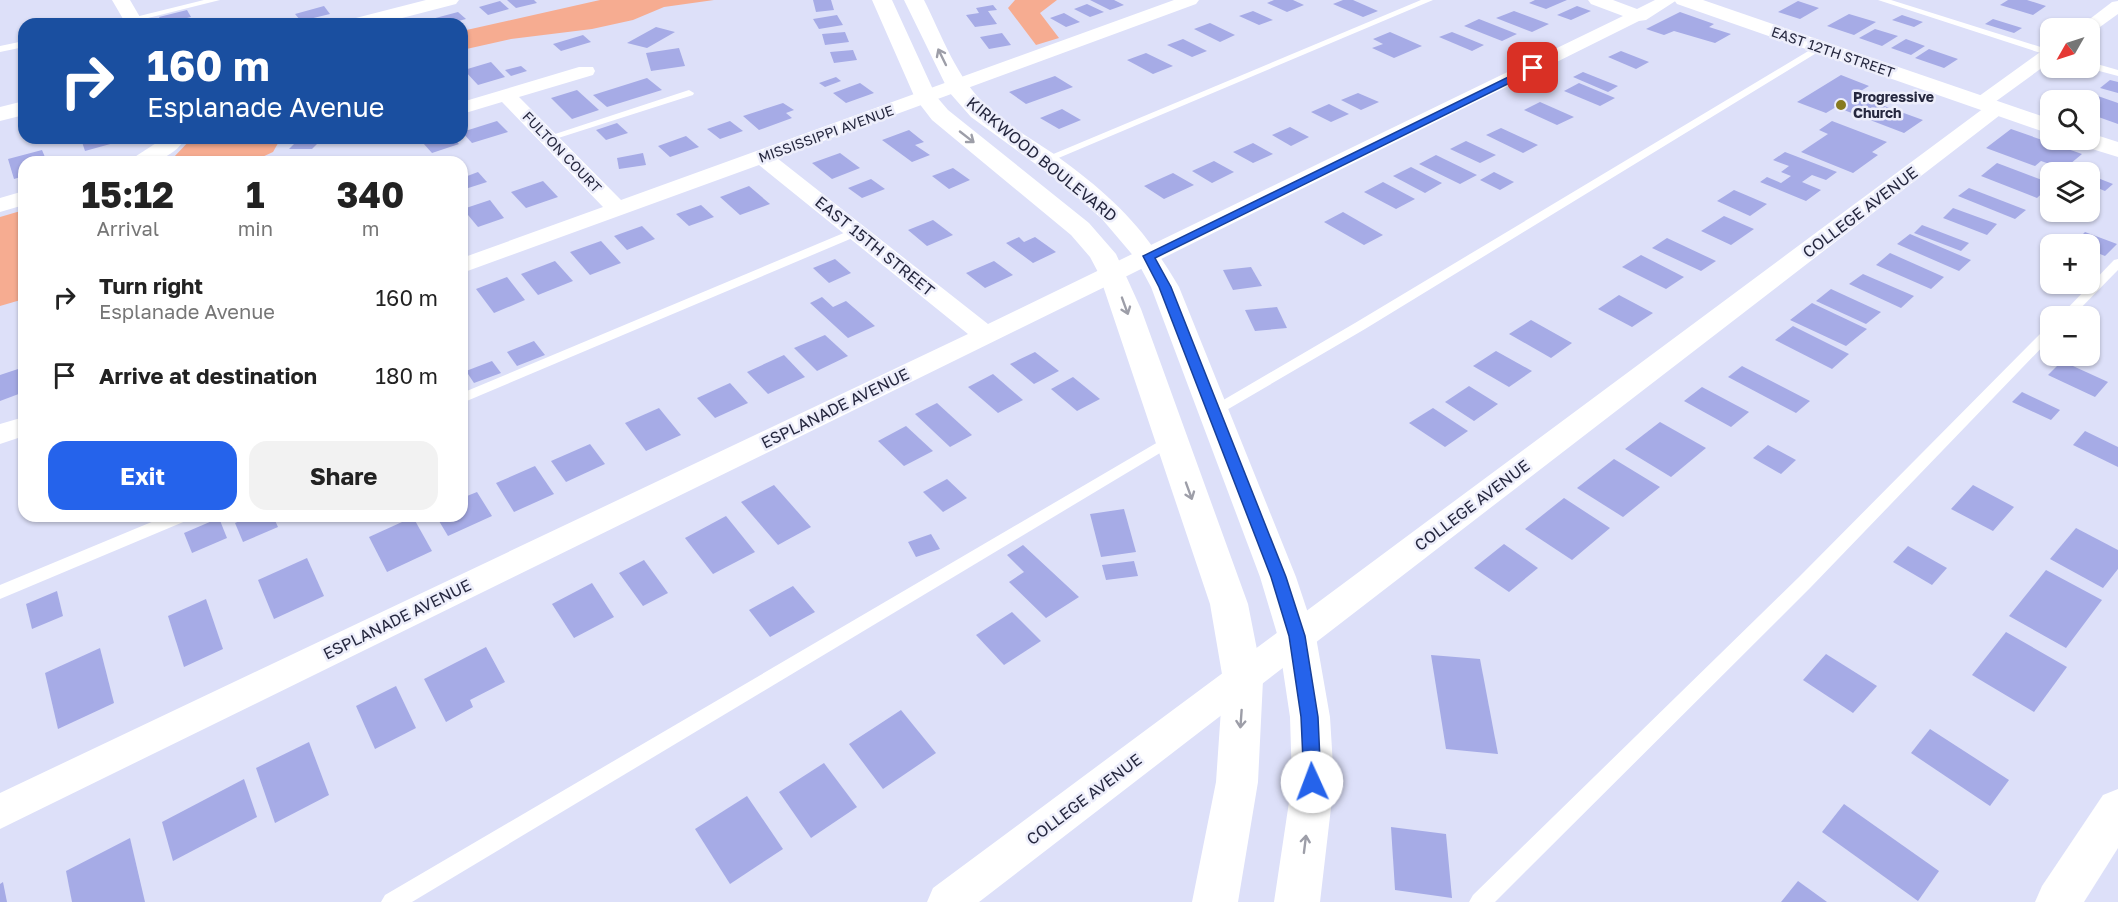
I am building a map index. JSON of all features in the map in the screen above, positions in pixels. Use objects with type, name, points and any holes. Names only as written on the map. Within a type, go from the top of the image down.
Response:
[{"type":"street","points":[[121,0],[132,18]]},
{"type":"street","points":[[378,18],[449,0]]},
{"type":"street","name":"KIRKWOOD BOULEVARD","points":[[882,0],[926,98],[940,115],[1080,229],[1102,254],[1113,274],[1229,604],[1244,680],[1237,782],[1215,902]]},
{"type":"street","name":"KIRKWOOD BOULEVARD","points":[[914,0],[957,87],[979,112],[1104,206],[1125,226],[1149,256],[1165,287],[1278,577],[1297,636],[1310,717],[1312,782],[1296,902]]},
{"type":"street","name":"MISSISSIPPI AVENUE","points":[[468,264],[763,158],[1190,0]]},
{"type":"street","points":[[1597,0],[1640,16]]},
{"type":"street","name":"ESPLANADE AVENUE","points":[[0,812],[1113,274],[1640,16],[1668,0]]},
{"type":"street","name":"EAST 12TH STREET","points":[[1684,0],[2040,124]]},
{"type":"street","points":[[2098,3],[2117,7]]},
{"type":"street","points":[[2100,19],[2117,7]]},
{"type":"street","name":"COLLEGE AVENUE","points":[[947,902],[1244,680],[1297,636],[1990,106],[2040,63]]},
{"type":"street","name":"FULTON COURT","points":[[468,106],[586,71]]},
{"type":"street","name":"FULTON COURT","points":[[506,95],[618,210]]},
{"type":"street","points":[[0,114],[18,110]]},
{"type":"street","points":[[150,156],[169,144]]},
{"type":"street","points":[[2100,144],[2118,150]]},
{"type":"street","name":"EAST 15TH STREET","points":[[763,158],[858,231],[985,335]]},
{"type":"street","points":[[0,205],[18,200]]},
{"type":"street","points":[[0,434],[18,428]]},
{"type":"street","points":[[2058,902],[2118,809]]},
{"type":"lane","points":[[149,18],[216,0]]},
{"type":"lane","points":[[1044,160],[1430,0]]},
{"type":"lane","points":[[1882,0],[2040,51]]},
{"type":"lane","points":[[0,50],[18,46]]},
{"type":"lane","points":[[1213,412],[1360,326],[1820,47]]},
{"type":"lane","points":[[2100,68],[2118,74]]},
{"type":"lane","points":[[548,138],[689,93]]},
{"type":"lane","points":[[468,395],[858,231]]},
{"type":"lane","points":[[2076,306],[2118,263]]},
{"type":"lane","points":[[1480,902],[1805,582],[2040,342]]},
{"type":"lane","points":[[392,902],[1170,440]]},
{"type":"lane","points":[[0,592],[168,522]]},
{"type":"shaded area","points":[[600,0],[714,0],[664,7],[633,20],[592,29],[511,39],[468,49],[468,30]]},
{"type":"shaded area","points":[[1015,0],[1057,0],[1040,13],[1059,38],[1036,45],[1008,8]]},
{"type":"shaded area","points":[[186,144],[278,144],[273,152],[264,156],[175,156]]},
{"type":"shaded area","points":[[18,212],[18,301],[0,306],[0,217]]},
{"type":"building","points":[[507,0],[534,0],[537,3],[516,8]]},
{"type":"building","points":[[813,0],[831,0],[834,10],[816,12]]},
{"type":"building","points":[[1090,0],[1114,0],[1124,5],[1110,10]]},
{"type":"building","points":[[1274,0],[1293,0],[1304,5],[1287,12],[1267,3]]},
{"type":"building","points":[[1343,0],[1353,0],[1378,11],[1363,17],[1333,4]]},
{"type":"building","points":[[1535,0],[1567,0],[1546,9],[1529,3]]},
{"type":"building","points":[[2008,0],[2027,0],[2046,6],[2033,15],[2000,5]]},
{"type":"building","points":[[500,1],[509,9],[488,15],[479,7]]},
{"type":"building","points":[[1798,1],[1819,8],[1800,19],[1778,12]]},
{"type":"building","points":[[1087,4],[1104,12],[1090,17],[1074,9]]},
{"type":"building","points":[[993,5],[997,10],[988,11],[997,24],[975,27],[966,15],[979,13],[976,8]]},
{"type":"building","points":[[324,6],[330,14],[313,18],[298,18],[295,14]]},
{"type":"building","points":[[1577,6],[1591,11],[1571,20],[1557,15]]},
{"type":"building","points":[[187,10],[191,17],[160,18]]},
{"type":"building","points":[[1253,11],[1273,20],[1259,25],[1239,16]]},
{"type":"building","points":[[1514,11],[1549,24],[1532,32],[1496,18]]},
{"type":"building","points":[[458,12],[465,18],[436,18]]},
{"type":"building","points":[[1680,12],[1714,24],[1709,27],[1731,34],[1715,43],[1674,31],[1664,35],[1646,29]]},
{"type":"building","points":[[1064,13],[1080,22],[1066,27],[1050,18]]},
{"type":"building","points":[[1849,14],[1876,22],[1854,35],[1827,26]]},
{"type":"building","points":[[837,15],[843,25],[819,29],[813,19]]},
{"type":"building","points":[[1902,15],[1923,22],[1914,27],[1892,20]]},
{"type":"building","points":[[1479,19],[1517,34],[1502,41],[1464,26]]},
{"type":"building","points":[[1993,19],[2022,28],[2014,33],[1985,24]]},
{"type":"building","points":[[1210,23],[1235,35],[1220,42],[1194,29]]},
{"type":"building","points":[[656,27],[675,32],[647,48],[627,43]]},
{"type":"building","points":[[1875,29],[1898,36],[1882,46],[1859,38]]},
{"type":"building","points":[[845,32],[849,42],[825,45],[822,34]]},
{"type":"building","points":[[1390,32],[1422,46],[1394,58],[1372,48],[1383,44],[1373,39]]},
{"type":"building","points":[[1452,32],[1484,45],[1472,51],[1439,37]]},
{"type":"building","points":[[1002,33],[1011,45],[989,49],[980,37]]},
{"type":"building","points":[[583,35],[591,42],[561,51],[553,44]]},
{"type":"building","points":[[1183,39],[1207,51],[1192,57],[1167,45]]},
{"type":"building","points":[[1906,39],[1925,46],[1911,55],[1891,48]]},
{"type":"building","points":[[679,48],[685,66],[651,71],[646,53]]},
{"type":"building","points":[[1929,49],[1958,59],[1944,68],[1915,58]]},
{"type":"building","points":[[853,50],[857,60],[834,63],[830,52]]},
{"type":"building","points":[[1621,51],[1649,62],[1636,69],[1608,57]]},
{"type":"building","points":[[1146,53],[1173,66],[1153,74],[1127,60]]},
{"type":"building","points":[[491,62],[505,77],[478,85],[468,74],[468,69]]},
{"type":"building","points":[[521,66],[527,71],[511,76],[505,70]]},
{"type":"building","points":[[1583,72],[1618,86],[1608,92],[1573,77]]},
{"type":"building","name":"Progressive Church","points":[[1841,75],[1869,86],[1854,95],[1923,120],[1904,133],[1836,107],[1826,113],[1797,102]]},
{"type":"building","points":[[1055,76],[1073,87],[1026,104],[1009,92]]},
{"type":"building","points":[[836,77],[841,81],[825,87],[819,83]]},
{"type":"building","points":[[647,78],[662,90],[607,107],[593,95]]},
{"type":"building","points":[[2110,80],[2118,82],[2118,93],[2100,88]]},
{"type":"building","points":[[860,83],[874,93],[846,103],[833,93]]},
{"type":"building","points":[[1579,83],[1615,98],[1600,106],[1564,91]]},
{"type":"building","points":[[577,90],[599,110],[572,119],[551,98]]},
{"type":"building","points":[[1358,93],[1379,102],[1361,110],[1341,100]]},
{"type":"building","points":[[2100,97],[2118,103],[2118,124],[2100,118]]},
{"type":"building","points":[[1540,102],[1574,117],[1557,125],[1524,110]]},
{"type":"building","points":[[783,103],[794,110],[786,113],[792,118],[759,130],[743,116]]},
{"type":"building","points":[[1329,104],[1349,114],[1331,122],[1311,112]]},
{"type":"building","points":[[1062,109],[1081,120],[1059,129],[1040,118]]},
{"type":"building","points":[[497,121],[508,132],[472,143],[468,139],[468,130]]},
{"type":"building","points":[[730,121],[743,131],[720,139],[707,129]]},
{"type":"building","points":[[1832,121],[1887,142],[1872,152],[1878,155],[1853,173],[1801,152],[1828,134],[1819,130]]},
{"type":"building","points":[[617,123],[628,133],[606,140],[596,130]]},
{"type":"building","points":[[1290,127],[1309,137],[1291,146],[1272,135]]},
{"type":"building","points":[[1501,128],[1538,145],[1523,153],[1486,135]]},
{"type":"building","points":[[2011,129],[2040,139],[2040,150],[2071,150],[2082,154],[2072,162],[2041,161],[2035,166],[1986,148]]},
{"type":"building","points":[[909,130],[924,142],[915,145],[930,155],[912,162],[882,140]]},
{"type":"building","points":[[686,136],[699,147],[670,157],[658,146]]},
{"type":"building","points":[[1466,141],[1496,155],[1480,163],[1450,149]]},
{"type":"building","points":[[1253,143],[1273,154],[1253,163],[1233,152]]},
{"type":"building","points":[[83,144],[110,144],[85,151]]},
{"type":"building","points":[[294,144],[317,144],[312,149],[289,149]]},
{"type":"building","points":[[424,144],[459,144],[432,153]]},
{"type":"building","points":[[42,150],[44,156],[19,156]]},
{"type":"building","points":[[1785,152],[1837,172],[1826,180],[1812,175],[1802,182],[1821,190],[1806,201],[1760,182],[1767,177],[1781,183],[1791,176],[1781,172],[1789,166],[1773,160]]},
{"type":"building","points":[[643,153],[646,165],[619,169],[617,158]]},
{"type":"building","points":[[840,153],[860,168],[832,179],[812,163]]},
{"type":"building","points":[[1436,155],[1477,175],[1460,184],[1419,164]]},
{"type":"building","points":[[18,156],[18,178],[14,179],[8,159]]},
{"type":"building","points":[[1214,161],[1234,172],[1212,183],[1192,171]]},
{"type":"building","points":[[1997,163],[2040,179],[2040,195],[2037,198],[1981,176]]},
{"type":"building","points":[[1411,167],[1442,183],[1425,193],[1393,176]]},
{"type":"building","points":[[953,168],[970,180],[949,189],[932,176]]},
{"type":"building","points":[[478,172],[487,182],[468,188],[468,176]]},
{"type":"building","points":[[1494,172],[1514,182],[1500,190],[1480,180]]},
{"type":"building","points":[[1173,173],[1194,185],[1164,199],[1144,186]]},
{"type":"building","points":[[871,179],[885,189],[862,198],[848,188]]},
{"type":"building","points":[[2100,179],[2113,184],[2105,191],[2100,189]]},
{"type":"building","points":[[543,181],[558,197],[526,208],[511,192]]},
{"type":"building","points":[[1383,182],[1415,199],[1396,209],[1364,192]]},
{"type":"building","points":[[749,186],[770,204],[740,215],[720,197]]},
{"type":"building","points":[[1969,188],[2026,210],[2015,219],[1958,196]]},
{"type":"building","points":[[1734,190],[1767,204],[1750,216],[1717,201]]},
{"type":"building","points":[[490,200],[504,218],[478,227],[468,215],[468,207]]},
{"type":"building","points":[[701,205],[714,217],[689,226],[676,214]]},
{"type":"building","points":[[1953,208],[1997,224],[1987,235],[1943,218]]},
{"type":"building","points":[[1343,212],[1383,235],[1364,245],[1324,222]]},
{"type":"building","points":[[1724,216],[1754,229],[1731,245],[1701,231]]},
{"type":"building","points":[[933,220],[953,235],[927,246],[908,230]]},
{"type":"building","points":[[1922,225],[1969,243],[1961,251],[1914,233]]},
{"type":"building","points":[[642,226],[655,239],[627,250],[614,236]]},
{"type":"building","points":[[1910,234],[1971,260],[1959,271],[1897,244]]},
{"type":"building","points":[[1019,237],[1024,242],[1035,237],[1056,252],[1033,263],[1006,243]]},
{"type":"building","points":[[1667,238],[1716,261],[1701,271],[1652,248]]},
{"type":"building","points":[[2100,238],[2117,244],[2105,256],[2100,254]]},
{"type":"building","points":[[601,241],[621,263],[590,275],[570,252]]},
{"type":"building","points":[[1890,253],[1944,277],[1931,289],[1876,265]]},
{"type":"building","points":[[1641,255],[1684,277],[1666,289],[1622,267]]},
{"type":"building","points":[[835,259],[851,273],[829,283],[813,268]]},
{"type":"building","points":[[555,261],[573,281],[538,295],[521,274]]},
{"type":"building","points":[[994,261],[1013,275],[985,288],[966,273]]},
{"type":"building","points":[[1251,267],[1262,286],[1233,290],[1223,270]]},
{"type":"building","points":[[1863,274],[1914,296],[1901,308],[1849,284]]},
{"type":"building","points":[[507,277],[525,300],[494,313],[476,289]]},
{"type":"building","points":[[1831,289],[1881,312],[1866,324],[1816,301]]},
{"type":"building","points":[[1619,295],[1653,313],[1632,327],[1598,309]]},
{"type":"building","points":[[822,297],[833,307],[846,301],[875,326],[848,338],[810,303]]},
{"type":"building","points":[[1812,303],[1867,329],[1846,346],[1790,320]]},
{"type":"building","points":[[1277,307],[1287,328],[1255,331],[1245,310]]},
{"type":"building","points":[[1531,320],[1572,343],[1551,358],[1509,334]]},
{"type":"building","points":[[1793,326],[1849,354],[1832,369],[1775,340]]},
{"type":"building","points":[[825,335],[848,356],[817,371],[794,348]]},
{"type":"building","points":[[534,341],[545,355],[517,366],[507,352]]},
{"type":"building","points":[[1496,351],[1532,371],[1509,387],[1473,366]]},
{"type":"building","points":[[1035,352],[1059,371],[1034,384],[1010,364]]},
{"type":"building","points":[[784,355],[805,377],[768,394],[747,372]]},
{"type":"building","points":[[492,361],[501,373],[474,383],[468,370]]},
{"type":"building","points":[[1742,366],[1810,401],[1796,413],[1728,377]]},
{"type":"building","points":[[2057,366],[2073,366],[2108,382],[2095,397],[2048,375]]},
{"type":"building","points":[[18,369],[18,394],[0,401],[0,375]]},
{"type":"building","points":[[993,374],[1023,400],[998,413],[968,387]]},
{"type":"building","points":[[1073,377],[1100,399],[1077,411],[1051,389]]},
{"type":"building","points":[[730,383],[748,403],[715,418],[697,398]]},
{"type":"building","points":[[1469,386],[1498,404],[1474,421],[1445,402]]},
{"type":"building","points":[[1702,387],[1749,412],[1731,427],[1684,401]]},
{"type":"building","points":[[2022,392],[2060,410],[2051,420],[2012,402]]},
{"type":"building","points":[[937,403],[972,435],[950,447],[915,414]]},
{"type":"building","points":[[659,408],[681,435],[646,451],[625,423]]},
{"type":"building","points":[[1433,408],[1468,431],[1445,447],[1409,423]]},
{"type":"building","points":[[1660,422],[1706,448],[1671,477],[1625,449]]},
{"type":"building","points":[[906,426],[933,451],[904,466],[878,441]]},
{"type":"building","points":[[2085,431],[2118,447],[2118,467],[2073,445]]},
{"type":"building","points":[[590,444],[605,464],[566,482],[551,461]]},
{"type":"building","points":[[1768,445],[1796,460],[1781,474],[1753,458]]},
{"type":"building","points":[[1614,459],[1660,487],[1623,517],[1577,488]]},
{"type":"building","points":[[535,466],[554,494],[514,512],[496,483]]},
{"type":"building","points":[[947,479],[967,498],[943,512],[923,492]]},
{"type":"building","points":[[774,485],[811,527],[778,545],[741,502]]},
{"type":"building","points":[[1973,485],[2014,507],[1993,531],[1951,509]]},
{"type":"building","points":[[477,492],[492,516],[448,536],[440,522],[468,522],[468,496]]},
{"type":"building","points":[[1564,498],[1610,528],[1572,560],[1525,529]]},
{"type":"building","points":[[1124,509],[1136,552],[1101,557],[1090,514]]},
{"type":"building","points":[[726,516],[755,552],[713,574],[685,538]]},
{"type":"building","points":[[210,522],[221,522],[227,538],[192,553],[184,533]]},
{"type":"building","points":[[276,522],[278,527],[243,542],[235,523]]},
{"type":"building","points":[[402,522],[416,522],[432,551],[387,572],[369,537]]},
{"type":"building","points":[[2076,528],[2118,550],[2118,569],[2103,588],[2050,559]]},
{"type":"building","points":[[931,534],[940,549],[916,557],[908,542]]},
{"type":"building","points":[[1504,544],[1538,568],[1509,592],[1474,568]]},
{"type":"building","points":[[1023,545],[1079,597],[1046,618],[1009,582],[1024,572],[1007,555]]},
{"type":"building","points":[[1908,546],[1947,568],[1932,585],[1893,562]]},
{"type":"building","points":[[307,558],[324,596],[274,619],[258,580]]},
{"type":"building","points":[[644,560],[668,593],[643,606],[619,573]]},
{"type":"building","points":[[1134,561],[1138,576],[1106,580],[1102,565]]},
{"type":"building","points":[[2046,570],[2102,600],[2066,648],[2009,616]]},
{"type":"building","points":[[592,583],[614,617],[574,638],[552,604]]},
{"type":"building","points":[[793,586],[815,612],[770,637],[749,610]]},
{"type":"building","points":[[57,591],[63,616],[32,629],[26,604]]},
{"type":"building","points":[[206,599],[223,649],[184,667],[168,616]]},
{"type":"building","points":[[1012,612],[1041,641],[1004,665],[976,635]]},
{"type":"building","points":[[2006,632],[2067,667],[2034,712],[1972,675]]},
{"type":"building","points":[[486,647],[505,682],[470,700],[473,707],[446,722],[424,679]]},
{"type":"building","points":[[100,648],[114,703],[58,729],[45,673]]},
{"type":"building","points":[[1826,654],[1877,686],[1853,713],[1803,680]]},
{"type":"building","points":[[1431,655],[1480,659],[1498,754],[1446,749]]},
{"type":"building","points":[[396,686],[416,728],[375,749],[356,706]]},
{"type":"building","points":[[901,710],[936,753],[883,789],[849,744]]},
{"type":"building","points":[[1930,729],[2009,780],[1990,806],[1911,753]]},
{"type":"building","points":[[309,742],[329,795],[275,823],[256,768]]},
{"type":"building","points":[[824,763],[857,807],[811,838],[779,792]]},
{"type":"building","points":[[244,779],[257,817],[173,861],[162,822]]},
{"type":"building","points":[[747,796],[783,849],[730,884],[695,829]]},
{"type":"building","points":[[1844,804],[1939,871],[1918,901],[1822,832]]},
{"type":"building","points":[[1391,827],[1446,834],[1452,898],[1395,890]]},
{"type":"building","points":[[130,838],[145,902],[72,902],[66,871]]},
{"type":"building","points":[[1798,881],[1827,902],[1781,902]]},
{"type":"building","points":[[3,882],[7,902],[0,902],[0,884]]},
{"type":"place","name":"Progressive Church","points":[[1841,105]]},
{"type":"route","points":[[1312,782],[1310,717],[1297,636],[1278,577],[1165,287],[1149,256],[1533,68]]}]
